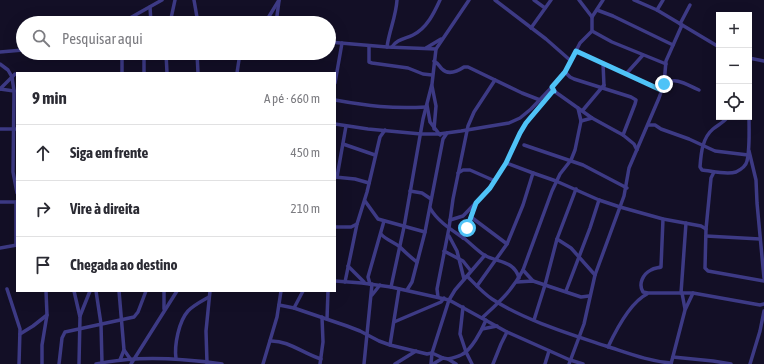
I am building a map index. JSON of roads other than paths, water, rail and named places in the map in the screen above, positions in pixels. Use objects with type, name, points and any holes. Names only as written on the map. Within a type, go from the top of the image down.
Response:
[{"type":"street","points":[[134,16],[162,0]]},
{"type":"street","points":[[172,16],[176,0]]},
{"type":"street","points":[[194,0],[197,16]]},
{"type":"street","points":[[269,16],[279,0]]},
{"type":"street","points":[[277,16],[279,0]]},
{"type":"street","points":[[387,47],[388,37],[395,19],[397,0]]},
{"type":"street","points":[[392,47],[398,41],[413,35],[420,30],[430,18],[440,0]]},
{"type":"street","points":[[434,129],[436,106],[432,75],[436,48],[469,0]]},
{"type":"street","points":[[495,0],[571,60]]},
{"type":"street","points":[[534,0],[545,8]]},
{"type":"street","points":[[531,28],[551,0]]},
{"type":"street","points":[[579,0],[592,17]]},
{"type":"street","points":[[592,31],[592,17],[603,0]]},
{"type":"street","points":[[634,0],[657,10],[716,45]]},
{"type":"street","points":[[657,10],[663,0]]},
{"type":"street","points":[[569,362],[584,324],[595,274],[620,207],[626,188],[629,168],[637,150],[637,144],[648,125],[664,84],[666,64],[690,5]]},
{"type":"street","points":[[150,7],[151,16]]},
{"type":"street","points":[[597,10],[613,16],[673,45]]},
{"type":"street","points":[[450,220],[463,216],[490,188],[506,163],[520,133],[530,117],[565,72],[582,39],[592,31]]},
{"type":"street","points":[[592,31],[612,42],[666,64]]},
{"type":"street","points":[[425,48],[443,38]]},
{"type":"street","points":[[336,43],[387,47],[436,48]]},
{"type":"street","points":[[336,77],[342,43]]},
{"type":"street","points":[[369,46],[369,62],[372,64],[408,68],[423,74],[432,75]]},
{"type":"street","points":[[0,52],[16,51]]},
{"type":"street","points":[[576,51],[661,90]]},
{"type":"street","points":[[626,74],[643,55]]},
{"type":"street","points":[[752,59],[764,61]]},
{"type":"street","points":[[122,60],[122,72]]},
{"type":"street","points":[[144,60],[144,72]]},
{"type":"street","points":[[166,60],[167,72]]},
{"type":"street","points":[[197,60],[198,72]]},
{"type":"street","points":[[237,72],[239,60]]},
{"type":"street","points":[[434,61],[444,71],[456,72],[466,66],[540,100]]},
{"type":"street","points":[[583,110],[603,87],[603,63]]},
{"type":"street","points":[[0,64],[16,75]]},
{"type":"street","points":[[604,70],[609,66]]},
{"type":"street","points":[[8,70],[12,77],[15,100],[13,172],[16,188]]},
{"type":"street","points":[[565,72],[574,79],[603,87],[636,100],[623,135]]},
{"type":"street","points":[[0,89],[16,75]]},
{"type":"street","points":[[665,76],[669,80],[677,81],[699,90]]},
{"type":"street","points":[[438,296],[436,289],[448,236],[453,199],[465,137],[474,112],[495,80]]},
{"type":"street","points":[[664,84],[669,80]]},
{"type":"street","points":[[391,287],[404,227],[426,106],[432,84]]},
{"type":"street","points":[[0,89],[14,91]]},
{"type":"street","points":[[336,124],[421,134],[440,134],[461,131],[509,123],[520,118],[552,90]]},
{"type":"street","points":[[552,90],[583,110],[592,118],[637,144]]},
{"type":"street","points":[[336,100],[372,107],[400,109],[426,106]]},
{"type":"street","points":[[426,106],[428,118],[434,129],[443,139]]},
{"type":"street","points":[[482,318],[511,291],[518,280],[556,181],[571,160],[575,150],[581,121],[578,108]]},
{"type":"street","points":[[581,121],[592,118]]},
{"type":"street","points":[[724,120],[709,132],[703,146],[700,169],[714,172],[737,172],[746,164],[748,155],[748,120]]},
{"type":"street","points":[[648,125],[655,126],[703,146],[723,152],[748,155]]},
{"type":"street","points":[[346,126],[343,144],[337,158],[336,177],[355,179],[369,183]]},
{"type":"street","points":[[0,129],[15,129]]},
{"type":"street","points":[[378,130],[380,137]]},
{"type":"street","points":[[345,282],[357,224],[365,201],[375,155],[380,137],[385,130]]},
{"type":"street","points":[[461,131],[465,137]]},
{"type":"street","points":[[407,290],[412,282],[425,232],[443,139],[446,133]]},
{"type":"street","points":[[343,144],[375,155]]},
{"type":"street","points":[[524,145],[566,158],[590,168],[626,188]]},
{"type":"street","points":[[714,172],[711,178],[706,224],[706,270],[764,279],[755,174],[748,150]]},
{"type":"street","points":[[566,158],[567,164]]},
{"type":"street","points":[[506,163],[556,181],[599,200],[620,207],[663,219],[702,226],[706,229]]},
{"type":"street","points":[[458,173],[463,170],[470,170],[495,181]]},
{"type":"street","points":[[478,286],[507,244],[523,205],[533,173]]},
{"type":"street","points":[[534,320],[557,239],[576,189]]},
{"type":"street","points":[[410,191],[422,193],[431,199]]},
{"type":"street","points":[[566,292],[599,200]]},
{"type":"street","points":[[365,201],[376,218],[425,232]]},
{"type":"street","points":[[0,202],[16,202]]},
{"type":"street","points":[[463,238],[476,203]]},
{"type":"street","points":[[430,208],[436,217],[485,255],[522,271],[533,281]]},
{"type":"street","points":[[471,217],[507,244]]},
{"type":"street","points":[[663,219],[661,267],[653,269],[642,279],[641,285],[643,292],[693,293],[762,305],[764,310],[760,331],[750,364]]},
{"type":"street","points":[[363,282],[368,277],[384,221]]},
{"type":"street","points":[[685,310],[681,284],[686,223]]},
{"type":"street","points":[[336,227],[352,226],[357,224]]},
{"type":"street","points":[[702,226],[706,224]]},
{"type":"street","points":[[352,226],[356,230]]},
{"type":"street","points":[[381,234],[386,240],[399,247],[405,254],[417,262]]},
{"type":"street","points":[[448,236],[456,234]]},
{"type":"street","points":[[448,236],[457,251],[465,278],[478,286],[499,303],[534,320],[578,337],[655,363],[671,363],[685,310],[693,293]]},
{"type":"street","points":[[706,236],[760,239]]},
{"type":"street","points":[[557,239],[580,256],[595,274]]},
{"type":"street","points":[[0,248],[16,245]]},
{"type":"street","points":[[444,251],[465,263],[471,271]]},
{"type":"street","points":[[443,358],[432,364],[432,353],[449,300],[465,278],[485,255]]},
{"type":"street","points":[[348,266],[363,282]]},
{"type":"street","points":[[517,270],[518,280]]},
{"type":"street","points":[[364,364],[371,296],[371,284],[368,277]]},
{"type":"street","points":[[518,280],[533,281],[581,297],[588,303]]},
{"type":"street","points":[[336,281],[363,282],[444,298],[507,332],[569,362],[583,364]]},
{"type":"street","points":[[412,282],[417,292]]},
{"type":"street","points":[[674,293],[681,284]]},
{"type":"street","points":[[371,296],[380,285]]},
{"type":"street","points":[[390,345],[399,288]]},
{"type":"street","points":[[7,289],[20,334],[19,364]]},
{"type":"street","points":[[428,294],[436,289]]},
{"type":"street","points":[[42,364],[42,344],[47,315],[46,292]]},
{"type":"street","points":[[74,292],[80,317],[80,364]]},
{"type":"street","points":[[80,317],[90,292]]},
{"type":"street","points":[[96,292],[101,324],[102,363]]},
{"type":"street","points":[[119,292],[124,350],[120,360]]},
{"type":"street","points":[[59,364],[63,334],[68,330],[101,324],[121,323],[136,315],[146,292]]},
{"type":"street","points":[[164,292],[164,310]]},
{"type":"street","points":[[132,361],[176,292]]},
{"type":"street","points":[[207,363],[206,331],[210,292]]},
{"type":"street","points":[[263,364],[279,305],[281,292]]},
{"type":"street","points":[[294,308],[302,292]]},
{"type":"street","points":[[327,319],[328,292]]},
{"type":"street","points":[[608,347],[616,330],[634,305],[648,293]]},
{"type":"street","points":[[176,359],[176,345],[183,319],[189,310],[209,296]]},
{"type":"street","points":[[581,297],[589,296]]},
{"type":"street","points":[[394,322],[441,302],[444,298]]},
{"type":"street","points":[[279,305],[294,308],[360,330],[367,336],[390,345],[416,352],[427,354],[432,353],[448,359],[456,364],[461,355]]},
{"type":"street","points":[[463,307],[460,334],[472,364]]},
{"type":"street","points":[[20,334],[47,315]]},
{"type":"street","points":[[320,364],[323,342],[322,318]]},
{"type":"street","points":[[448,359],[466,352],[482,329],[486,320]]},
{"type":"street","points":[[482,329],[497,326]]},
{"type":"street","points":[[360,330],[368,329]]},
{"type":"street","points":[[493,364],[507,332]]},
{"type":"street","points":[[270,341],[278,341],[320,359]]},
{"type":"street","points":[[124,350],[132,361]]},
{"type":"street","points":[[545,364],[549,351]]},
{"type":"street","points":[[395,364],[416,352]]},
{"type":"street","points":[[427,354],[432,358]]},
{"type":"street","points":[[673,357],[731,364]]},
{"type":"street","points":[[96,364],[120,360],[132,361],[176,359],[222,364]]}]
